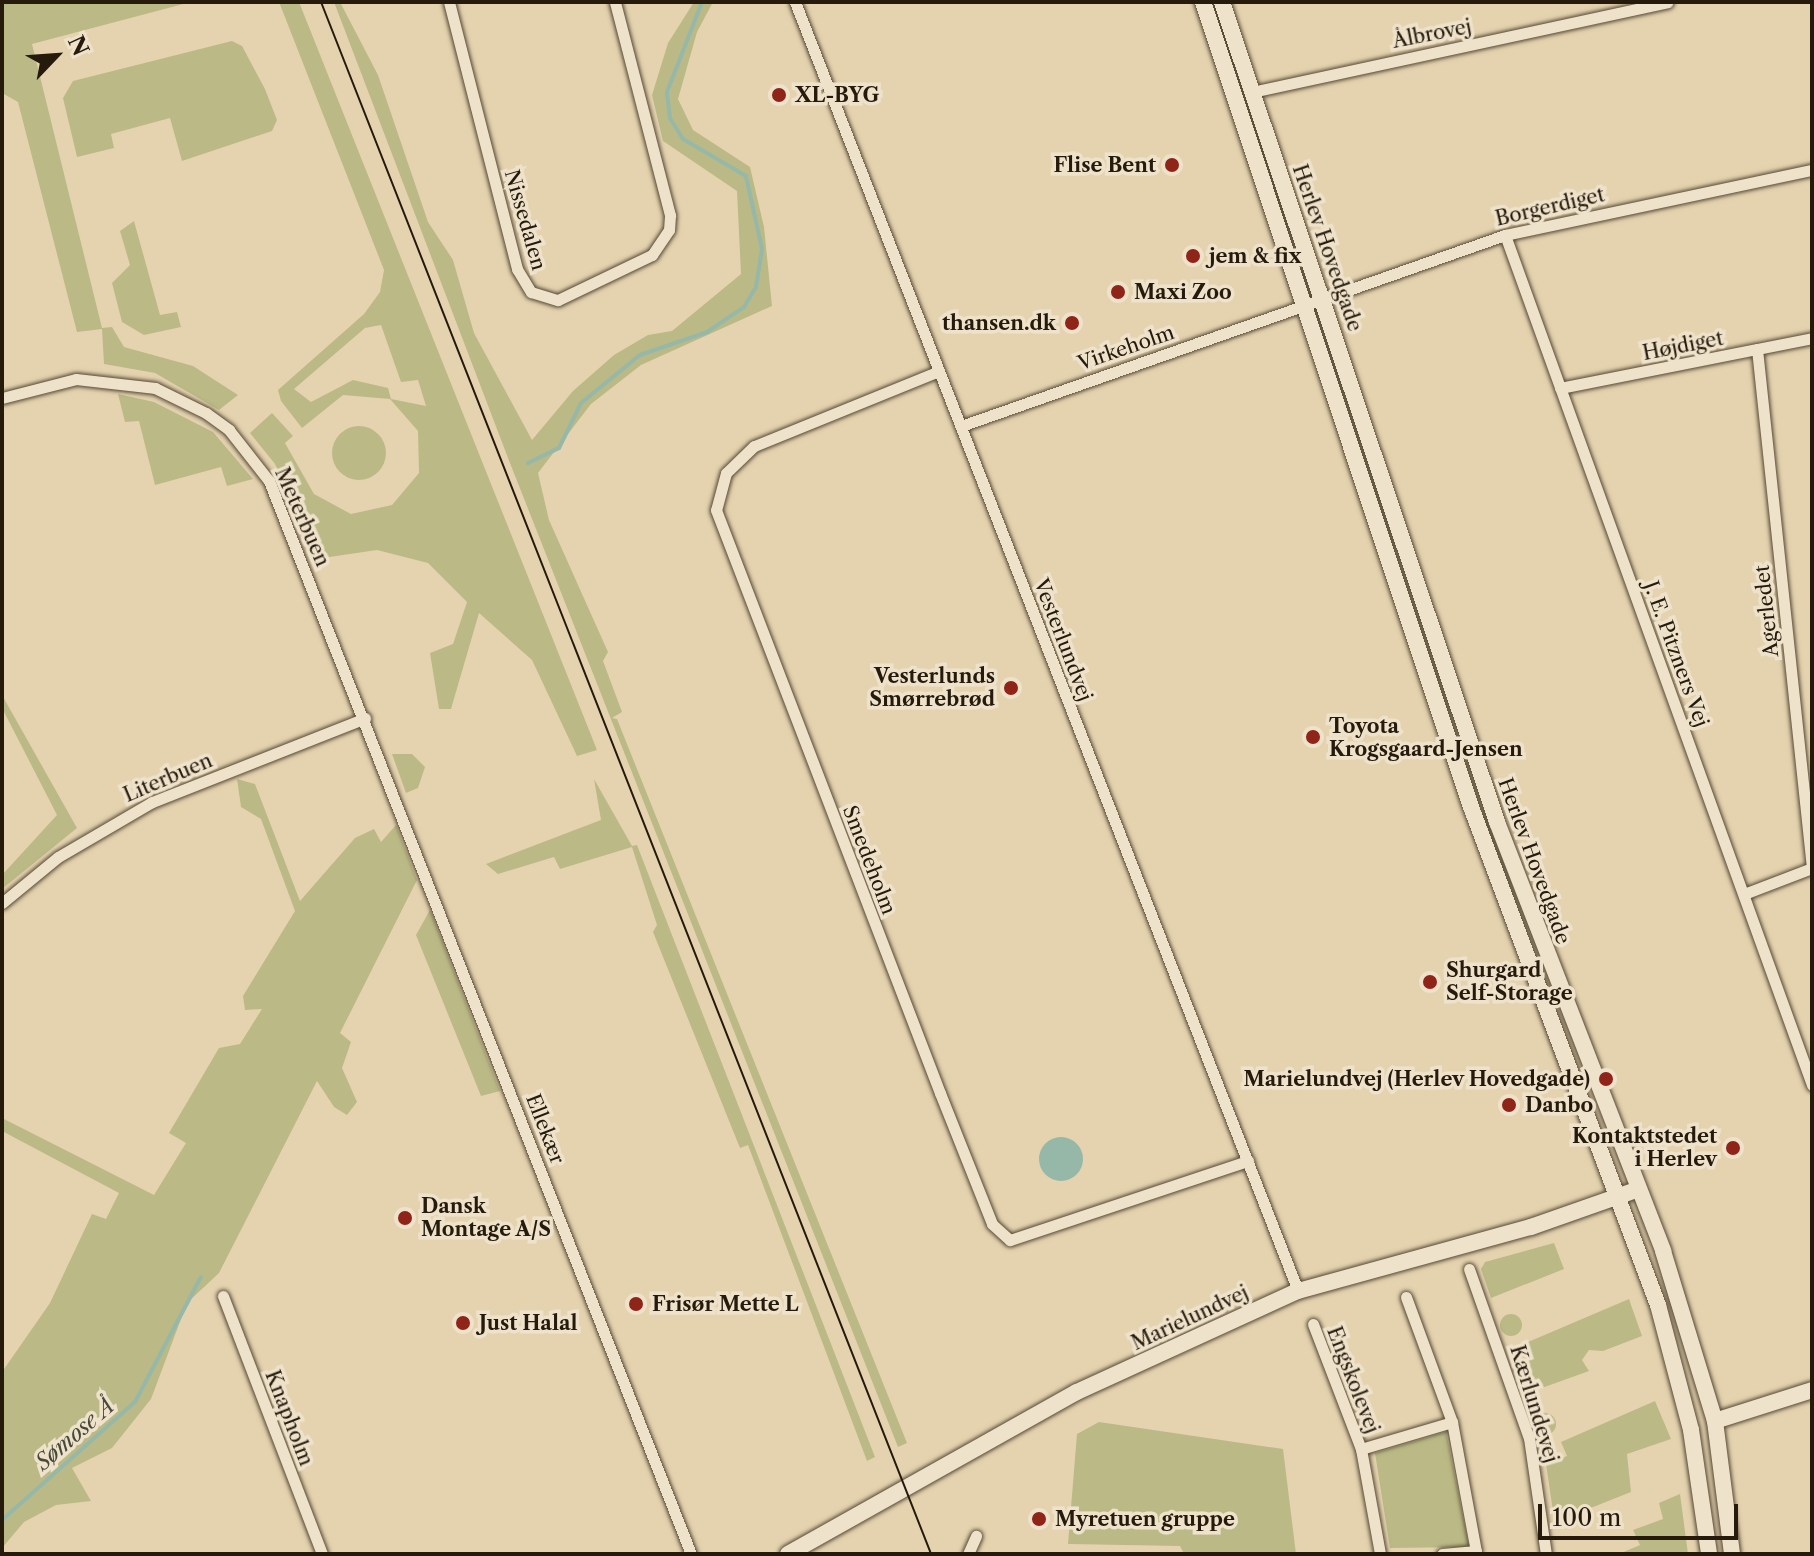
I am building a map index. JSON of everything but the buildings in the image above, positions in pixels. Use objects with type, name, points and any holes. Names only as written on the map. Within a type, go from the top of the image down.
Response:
[{"type":"main road","name":"Herlev Hovedgade","points":[[1203,2],[1471,807],[1658,1305],[1691,1430],[1709,1554]]},
{"type":"main road","name":"Herlev Hovedgade","points":[[1222,2],[1325,298],[1497,822],[1639,1189],[1715,1421],[1732,1554]]},
{"type":"main road","name":"Marielundvej","points":[[788,1554],[1077,1392],[1298,1291],[1639,1189]]},
{"type":"main road","points":[[1715,1421],[1812,1390]]},
{"type":"street","name":"Nissedalen","points":[[449,2],[517,269],[531,292],[558,300],[652,255],[669,230],[670,215],[615,2]]},
{"type":"street","name":"Vesterlundvej","points":[[795,2],[1298,1291]]},
{"type":"street","name":"Ålbrovej","points":[[1252,92],[1667,2]]},
{"type":"street","name":"Borgerdiget","points":[[1303,305],[1505,235],[1812,170]]},
{"type":"street","name":"J. E. Pitzners Vej","points":[[1505,235],[1812,1085]]},
{"type":"street","name":"Virkeholm","points":[[961,426],[1303,305]]},
{"type":"street","name":"Højdiget","points":[[1560,388],[1812,338]]},
{"type":"street","name":"Agerledet","points":[[1757,349],[1812,868]]},
{"type":"street","name":"Smedeholm","points":[[939,371],[754,446],[726,473],[716,510],[969,1166],[992,1224],[1010,1240],[1248,1161]]},
{"type":"street","name":"Meterbuen","points":[[2,398],[76,379],[128,381],[181,399],[229,430],[270,483],[365,718]]},
{"type":"street","name":"Literbuen","points":[[2,903],[58,857],[152,802],[365,718]]},
{"type":"street","name":"Ellekær","points":[[365,718],[691,1554]]},
{"type":"street","points":[[1744,894],[1812,868]]},
{"type":"street","name":"Kærlundevej","points":[[1469,1269],[1529,1438],[1546,1554]]},
{"type":"street","name":"Knapholm","points":[[223,1296],[322,1554]]},
{"type":"street","points":[[1406,1297],[1452,1422],[1476,1551],[1442,1554]]},
{"type":"street","name":"Engskolevej","points":[[1313,1324],[1361,1449],[1380,1554]]},
{"type":"street","points":[[1691,1430],[1715,1421]]},
{"type":"street","name":"Engskolevej","points":[[1361,1449],[1452,1422]]},
{"type":"street","points":[[968,1554],[976,1536]]},
{"type":"shaded area","points":[[2,2],[191,2],[32,44],[102,328],[112,327],[124,347],[193,366],[238,395],[219,410],[155,373],[104,364],[102,329],[77,332],[18,102],[2,93]]},
{"type":"shaded area","points":[[279,2],[299,2],[597,750],[577,756],[532,660],[479,613],[451,709],[439,709],[430,653],[453,644],[467,602],[428,563],[377,550],[316,559],[275,464],[250,433],[272,413],[293,436],[285,443],[314,494],[351,514],[392,505],[419,473],[418,431],[390,399],[343,395],[302,428],[281,401],[278,390],[364,314],[380,292],[384,270]],"holes":[[[381,325],[401,382],[418,380],[426,406],[391,399],[388,388],[353,380],[311,402],[294,389],[365,328]]]},
{"type":"shaded area","points":[[334,2],[340,2],[378,75],[428,222],[453,260],[474,333],[532,440],[573,391],[614,355],[648,335],[672,331],[741,274],[737,191],[663,141],[652,95],[668,43],[694,2],[713,2],[697,32],[678,99],[693,130],[750,167],[764,227],[772,306],[641,365],[591,404],[538,473],[549,520],[608,652],[603,661],[622,712],[612,718],[617,719],[907,1443],[898,1447],[508,458]]},
{"type":"shaded area","points":[[232,41],[242,46],[265,89],[277,120],[272,131],[182,161],[170,118],[111,134],[114,148],[77,157],[63,98],[73,81]]},
{"type":"shaded area","points":[[134,221],[160,315],[177,312],[181,327],[144,335],[122,322],[112,283],[130,265],[120,231]]},
{"type":"shaded area","points":[[118,394],[154,402],[213,432],[253,479],[227,486],[221,467],[155,485],[139,421],[125,422]]},
{"type":"shaded area","points":[[359,426],[378,434],[386,453],[378,472],[359,480],[340,472],[332,453],[340,434]]},
{"type":"shaded area","points":[[2,695],[77,828],[2,889],[2,875],[57,815],[2,708]]},
{"type":"shaded area","points":[[392,754],[412,754],[425,767],[418,788],[406,793]]},
{"type":"shaded area","points":[[237,779],[255,784],[300,901],[355,838],[374,829],[381,842],[396,825],[417,880],[340,1033],[351,1042],[342,1068],[357,1102],[347,1115],[334,1107],[317,1081],[219,1273],[187,1303],[151,1399],[112,1448],[72,1468],[91,1501],[56,1505],[24,1522],[2,1548],[2,1372],[50,1303],[92,1214],[106,1219],[119,1193],[2,1131],[2,1118],[154,1195],[186,1143],[169,1133],[219,1048],[240,1044],[262,1009],[245,1010],[243,996],[295,911],[261,819],[241,807]]},
{"type":"shaded area","points":[[594,779],[632,846],[637,845],[875,1457],[867,1461],[748,1145],[740,1148],[653,932],[657,925],[632,847],[560,869],[554,857],[498,874],[486,864],[601,820]]},
{"type":"shaded area","points":[[430,910],[500,1091],[481,1096],[416,935]]},
{"type":"shaded area","points":[[1061,1137],[1077,1143],[1083,1159],[1077,1175],[1061,1181],[1045,1175],[1039,1159],[1045,1143]]},
{"type":"shaded area","points":[[1554,1243],[1564,1269],[1491,1298],[1481,1269],[1485,1262]]},
{"type":"shaded area","points":[[1629,1299],[1642,1336],[1603,1351],[1589,1350],[1582,1360],[1589,1371],[1528,1393],[1512,1349]]},
{"type":"shaded area","points":[[1511,1314],[1519,1317],[1522,1325],[1519,1333],[1511,1336],[1503,1333],[1500,1325],[1503,1317]]},
{"type":"shaded area","points":[[1655,1401],[1671,1439],[1627,1454],[1631,1492],[1568,1517],[1565,1509],[1553,1511],[1546,1464],[1567,1456],[1561,1442]]},
{"type":"shaded area","points":[[1545,1413],[1553,1416],[1556,1424],[1553,1432],[1545,1435],[1537,1432],[1534,1424],[1537,1416]]},
{"type":"shaded area","points":[[1099,1422],[1283,1449],[1296,1554],[1184,1554],[1180,1546],[1068,1544],[1077,1434]]},
{"type":"shaded area","points":[[1446,1432],[1469,1547],[1390,1548],[1375,1453]]},
{"type":"shaded area","points":[[1680,1494],[1688,1554],[1619,1554],[1640,1545],[1633,1530],[1663,1519],[1659,1503]]},
{"type":"waterway","name":"Sømose Å","points":[[528,463],[559,448],[581,403],[640,355],[707,332],[744,307],[756,287],[762,249],[746,176],[683,139],[670,118],[667,92],[702,2]]},
{"type":"waterway","name":"Sømose Å","points":[[2,1520],[135,1402],[201,1277]]},
{"type":"tram line","points":[[321,2],[931,1554]]},
{"type":"place","name":"XL-BYG","points":[[779,95]]},
{"type":"place","name":"Flise Bent","points":[[1172,165]]},
{"type":"place","name":"jem & fix","points":[[1193,256]]},
{"type":"place","name":"Maxi Zoo","points":[[1118,292]]},
{"type":"place","name":"thansen.dk","points":[[1072,323]]},
{"type":"place","name":"Vesterlunds Smørrebrød","points":[[1011,688]]},
{"type":"place","name":"Toyota Krogsgaard-Jensen","points":[[1313,737]]},
{"type":"place","name":"Shurgard Self-Storage","points":[[1430,982]]},
{"type":"place","name":"Marielundvej (Herlev Hovedgade)","points":[[1606,1079]]},
{"type":"place","name":"Danbo","points":[[1509,1105]]},
{"type":"place","name":"Kontaktstedet i Herlev","points":[[1733,1148]]},
{"type":"place","name":"Dansk Montage A/S","points":[[405,1218]]},
{"type":"place","name":"Frisør Mette L","points":[[636,1304]]},
{"type":"place","name":"Just Halal","points":[[463,1323]]},
{"type":"place","name":"Myretuen gruppe","points":[[1039,1519]]}]
